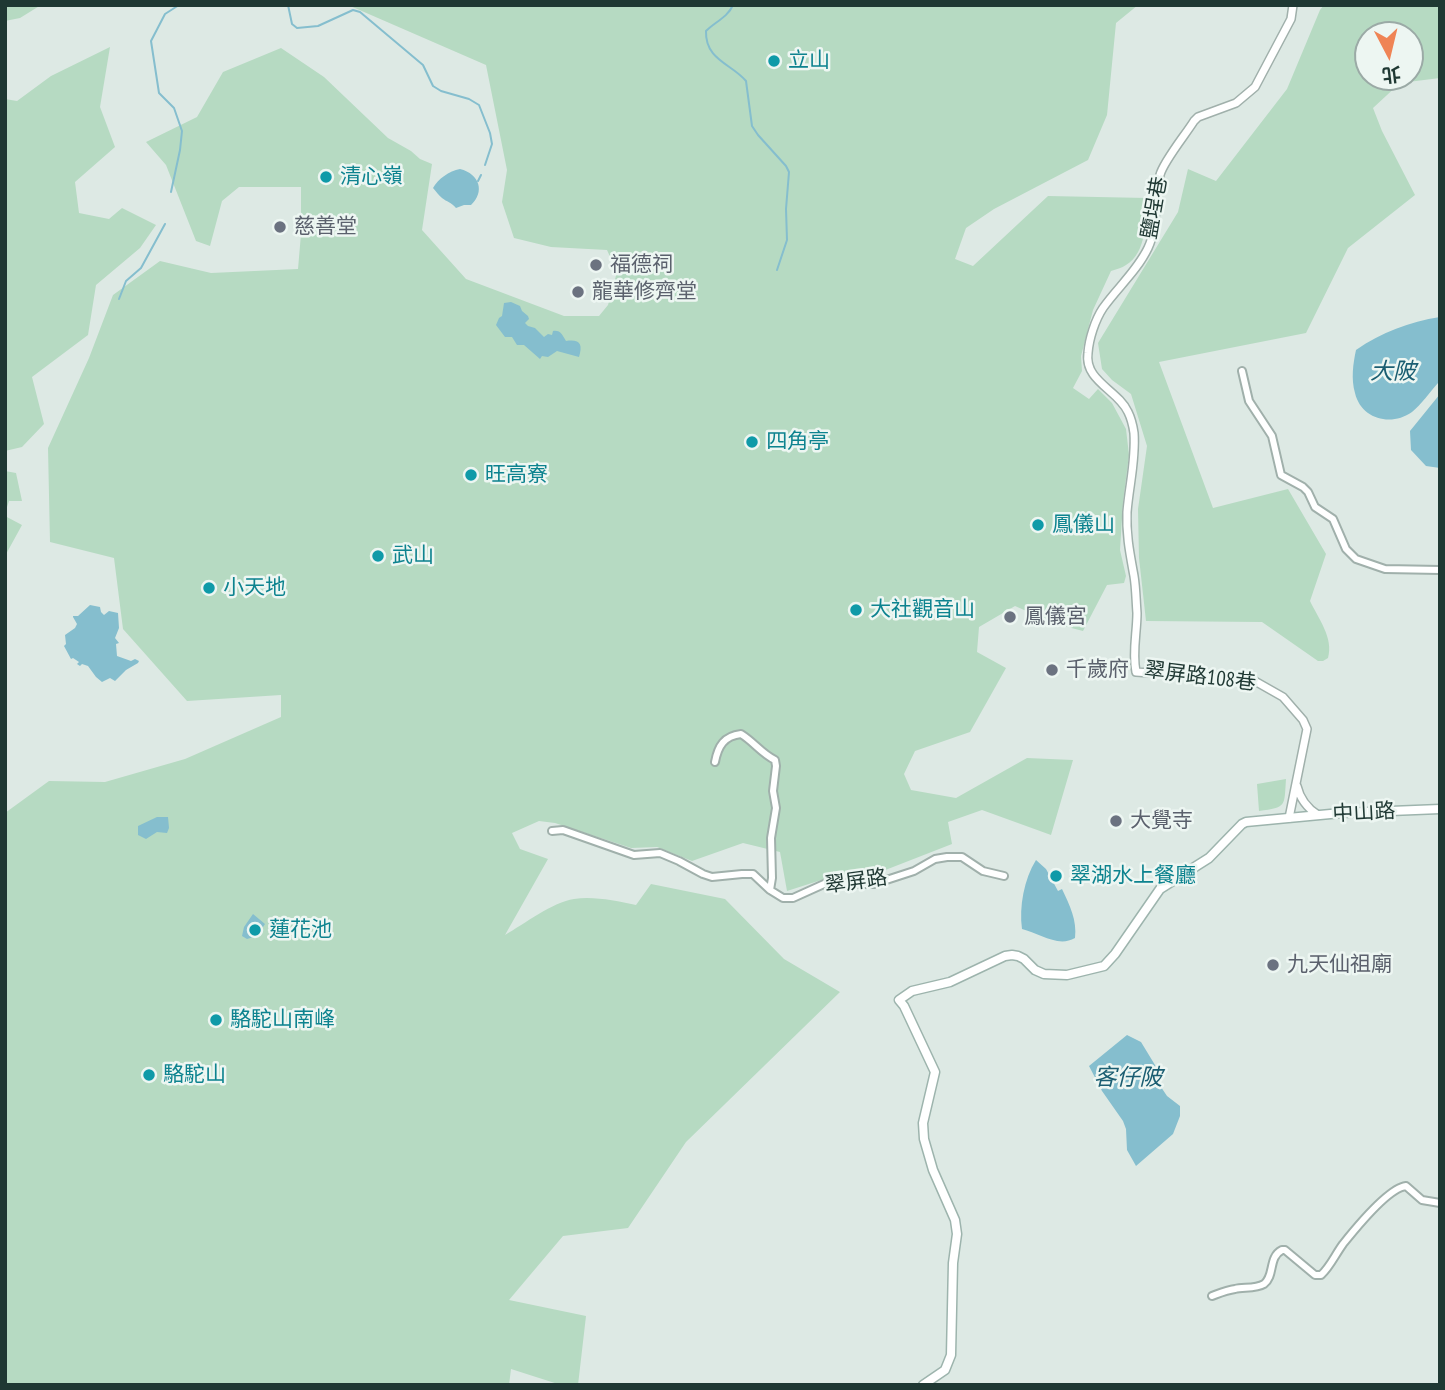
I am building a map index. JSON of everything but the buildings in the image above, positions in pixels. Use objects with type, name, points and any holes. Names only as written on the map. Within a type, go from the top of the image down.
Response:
[{"type":"main road","name":"中山路","points":[[1289,818],[1440,809]]},
{"type":"main road","points":[[923,1385],[945,1370],[951,1355],[953,1263],[957,1228],[933,1170],[923,1132],[935,1072],[899,1000],[912,991],[950,982],[1005,956],[1024,959],[1035,970],[1044,974],[1067,975],[1104,966],[1166,884],[1209,858],[1242,824],[1289,818]]},
{"type":"street","name":"鹽埕巷","points":[[1116,396],[1089,369],[1087,356],[1102,310],[1148,248],[1155,227],[1158,183],[1163,166],[1198,117],[1237,103],[1255,87],[1291,19],[1293,5]]},
{"type":"street","points":[[1242,371],[1249,401],[1272,436],[1281,475],[1303,487],[1315,507],[1333,519],[1350,554],[1379,568],[1440,570]]},
{"type":"street","name":"翠屏路108巷","points":[[1116,396],[1128,411],[1135,454],[1127,517],[1127,546],[1135,578],[1136,671],[1253,680],[1283,697],[1303,720],[1307,729],[1289,818]]},
{"type":"street","points":[[715,762],[718,747],[729,738],[741,734],[751,740],[766,756],[775,760],[773,791],[776,808],[771,838],[771,890]]},
{"type":"street","points":[[1296,782],[1302,800],[1318,815]]},
{"type":"street","name":"翠屏路","points":[[552,831],[563,830],[634,855],[660,853],[712,877],[753,874],[783,898],[793,898],[835,882],[874,884],[914,871],[934,859],[947,857],[962,857],[983,871],[1004,876]]},
{"type":"street","points":[[1212,1296],[1264,1284],[1275,1255],[1282,1250],[1315,1275],[1321,1275],[1376,1206],[1399,1187],[1406,1186],[1422,1200],[1440,1203]]},
{"type":"green space","points":[[5,5],[41,5],[20,18],[5,21]]},
{"type":"green space","points":[[348,5],[1138,5],[1116,23],[1107,115],[1088,160],[994,209],[966,228],[955,259],[973,266],[1048,196],[1147,198],[1142,244],[1133,259],[1111,271],[1093,310],[1081,356],[1082,371],[1073,388],[1089,399],[1098,389],[1112,403],[1126,429],[1129,455],[1120,550],[1126,576],[1124,583],[1107,585],[1083,631],[1056,624],[1015,606],[979,627],[977,652],[1006,668],[970,732],[915,751],[904,774],[911,790],[956,798],[1027,758],[1073,760],[1051,835],[982,810],[948,822],[952,844],[870,876],[840,874],[787,891],[780,852],[743,843],[692,861],[657,847],[631,848],[555,823],[539,821],[512,833],[520,849],[548,859],[505,935],[548,909],[574,899],[597,899],[636,905],[651,884],[725,899],[784,959],[840,992],[686,1142],[628,1228],[563,1236],[509,1300],[586,1316],[578,1385],[561,1385],[511,1369],[509,1385],[5,1385],[5,813],[49,781],[105,782],[185,759],[281,717],[281,695],[187,701],[123,629],[114,558],[50,542],[48,448],[89,358],[113,295],[160,261],[211,273],[298,269],[301,187],[239,187],[222,201],[210,246],[196,241],[166,165],[146,142],[197,117],[223,72],[281,48],[324,77],[388,138],[432,164],[422,230],[466,279],[564,316],[599,316],[608,305],[617,272],[607,250],[551,247],[514,238],[502,202],[507,170],[486,65]]},
{"type":"green space","points":[[1324,5],[1440,5],[1440,78],[1424,80],[1424,21],[1354,21],[1354,91],[1391,91],[1373,108],[1415,195],[1348,248],[1306,333],[1159,362],[1213,508],[1288,489],[1326,554],[1310,601],[1329,643],[1328,658],[1323,661],[1318,661],[1262,622],[1146,621],[1139,558],[1138,509],[1147,446],[1131,394],[1102,369],[1098,343],[1178,212],[1188,169],[1216,181],[1287,89]]},
{"type":"green space","points":[[110,47],[100,107],[115,147],[75,182],[79,213],[109,219],[122,208],[156,225],[140,248],[96,285],[88,335],[32,377],[44,424],[22,447],[5,451],[5,99],[17,101],[51,76]]},
{"type":"green space","points":[[5,471],[16,473],[22,501],[9,501],[5,513]]},
{"type":"green space","points":[[5,516],[22,525],[5,556]]},
{"type":"green space","points":[[1286,779],[1282,804],[1259,811],[1257,784]]},
{"type":"water","points":[[460,169],[476,179],[479,189],[471,205],[456,208],[433,188],[444,176]]},
{"type":"water","points":[[511,302],[520,306],[528,316],[529,319],[525,323],[544,337],[558,331],[566,341],[579,343],[579,357],[557,351],[540,359],[524,345],[517,345],[512,337],[505,337],[496,325],[502,316],[504,303]]},
{"type":"water","name":"大陂","points":[[1440,317],[1438,383],[1412,412],[1404,417],[1378,418],[1363,409],[1354,388],[1356,350],[1396,329]]},
{"type":"water","name":"大陂","points":[[1440,394],[1440,468],[1426,466],[1411,450],[1410,431]]},
{"type":"water","points":[[90,605],[100,607],[104,615],[109,611],[118,613],[119,628],[115,638],[119,643],[116,644],[117,656],[139,661],[115,681],[110,678],[102,682],[88,666],[80,666],[77,664],[79,662],[71,659],[64,646],[65,635],[77,624],[73,616],[78,616]]},
{"type":"water","points":[[157,817],[168,817],[167,833],[157,832],[146,839],[138,835],[138,826]]},
{"type":"water","points":[[1036,860],[1046,869],[1058,891],[1062,889],[1070,907],[1075,938],[1069,941],[1055,941],[1022,929],[1023,893]]},
{"type":"water","name":"蓮花池","points":[[253,914],[265,924],[257,936],[247,939],[242,936],[244,927]]},
{"type":"water","name":"客仔陂","points":[[1127,1035],[1141,1042],[1155,1065],[1161,1087],[1167,1096],[1180,1106],[1180,1116],[1173,1134],[1136,1166],[1127,1150],[1123,1121],[1089,1066]]},
{"type":"waterway","points":[[171,192],[182,131],[174,108],[159,93],[151,41],[165,14],[179,5]]},
{"type":"waterway","points":[[288,5],[292,24],[297,28],[318,26],[353,10],[360,12],[423,65],[433,86],[479,105],[492,144],[485,165]]},
{"type":"waterway","points":[[733,5],[725,16],[706,31],[707,41],[715,55],[746,81],[752,126],[789,172],[787,240],[777,270]]},
{"type":"waterway","points":[[478,181],[481,175]]},
{"type":"waterway","points":[[119,299],[126,281],[141,268],[165,224]]},
{"type":"place","name":"立山","points":[[774,61]]},
{"type":"place","name":"清心嶺","points":[[326,177]]},
{"type":"place","name":"慈善堂","points":[[280,227]]},
{"type":"place","name":"福德祠","points":[[596,265]]},
{"type":"place","name":"龍華修齊堂","points":[[578,292]]},
{"type":"place","name":"四角亭","points":[[752,442]]},
{"type":"place","name":"旺高寮","points":[[471,475]]},
{"type":"place","name":"鳳儀山","points":[[1038,525]]},
{"type":"place","name":"武山","points":[[378,556]]},
{"type":"place","name":"小天地","points":[[209,588]]},
{"type":"place","name":"大社觀音山","points":[[856,610]]},
{"type":"place","name":"鳳儀宮","points":[[1010,617]]},
{"type":"place","name":"千歲府","points":[[1052,670]]},
{"type":"place","name":"大覺寺","points":[[1116,821]]},
{"type":"place","name":"翠湖水上餐廳","points":[[1056,876]]},
{"type":"place","name":"蓮花池","points":[[255,930]]},
{"type":"place","name":"九天仙祖廟","points":[[1273,965]]},
{"type":"place","name":"駱駝山南峰","points":[[216,1020]]},
{"type":"place","name":"駱駝山","points":[[149,1075]]}]
